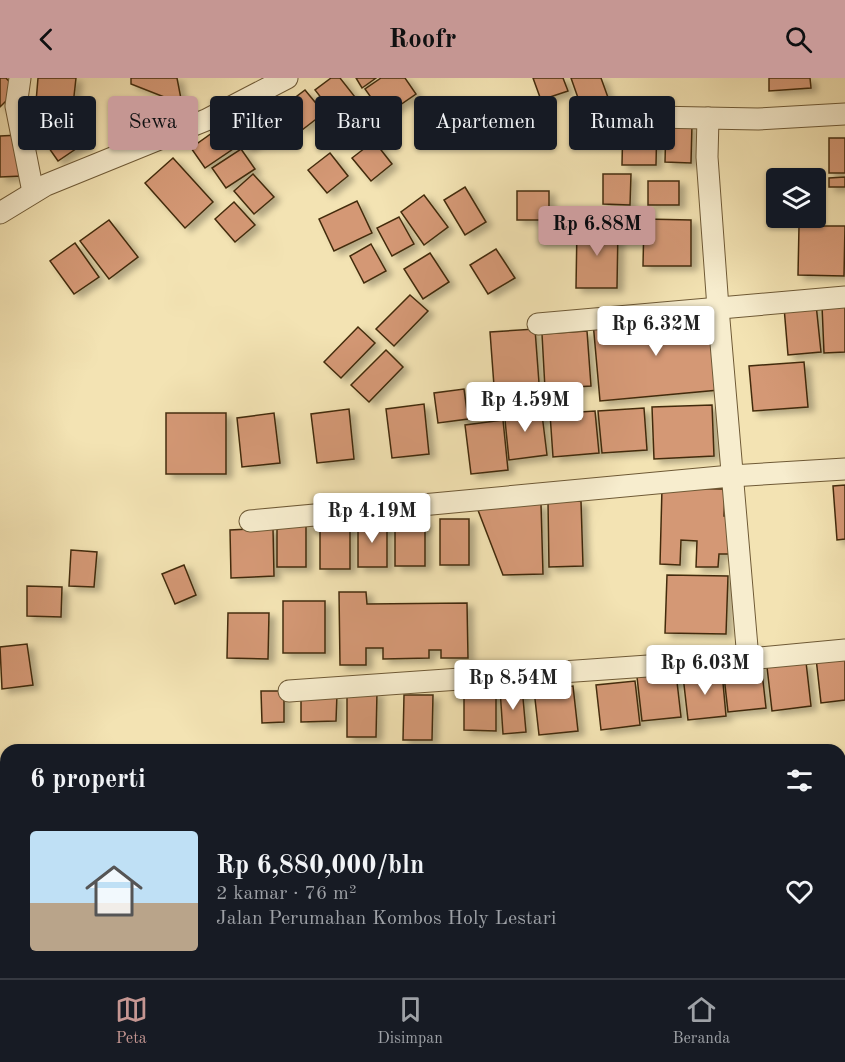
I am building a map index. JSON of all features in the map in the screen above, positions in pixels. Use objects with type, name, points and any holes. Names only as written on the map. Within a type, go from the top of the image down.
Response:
[{"type":"street","points":[[20,78],[16,106],[33,192]]},
{"type":"street","points":[[0,213],[33,192],[133,148],[206,120],[287,78]]},
{"type":"street","points":[[675,117],[758,119],[845,114]]},
{"type":"street","points":[[708,118],[707,157],[718,308],[748,660]]},
{"type":"street","points":[[538,324],[845,297]]},
{"type":"street","points":[[250,521],[731,476],[845,469]]},
{"type":"street","points":[[289,691],[748,660],[845,650]]},
{"type":"building","points":[[0,78],[6,78],[17,90],[0,107]]},
{"type":"building","points":[[38,78],[76,78],[74,96],[36,96]]},
{"type":"building","points":[[131,78],[177,78],[180,96],[162,96],[131,84]]},
{"type":"building","points":[[331,78],[340,78],[354,96],[320,96],[315,90]]},
{"type":"building","points":[[356,78],[376,78],[362,88]]},
{"type":"building","points":[[381,78],[405,78],[416,94],[402,104],[402,96],[370,96],[365,89]]},
{"type":"building","points":[[533,78],[563,78],[568,91],[553,96],[540,96]]},
{"type":"building","points":[[571,78],[601,78],[607,96],[577,96]]},
{"type":"building","points":[[769,78],[810,78],[811,88],[769,91]]},
{"type":"building","points":[[305,90],[315,102],[315,120],[303,129],[303,96],[297,96]]},
{"type":"building","points":[[675,123],[692,124],[691,163],[665,162],[665,150],[675,150]]},
{"type":"building","points":[[210,134],[210,150],[232,150],[205,168],[192,150],[198,150],[198,143]]},
{"type":"building","points":[[18,135],[22,176],[0,177],[0,136]]},
{"type":"building","points":[[829,138],[845,138],[845,173],[829,173]]},
{"type":"building","points":[[50,150],[74,150],[58,161]]},
{"type":"building","points":[[242,150],[255,169],[226,188],[212,168]]},
{"type":"building","points":[[362,150],[381,150],[392,164],[371,181],[352,158]]},
{"type":"building","points":[[622,150],[656,150],[656,165],[622,165]]},
{"type":"building","points":[[330,153],[348,176],[327,193],[308,170]]},
{"type":"building","points":[[173,158],[213,202],[185,228],[145,183]]},
{"type":"building","points":[[253,174],[274,197],[254,214],[234,191]]},
{"type":"building","points":[[603,174],[631,174],[630,205],[603,204]]},
{"type":"building","points":[[845,177],[845,187],[829,187],[829,178]]},
{"type":"building","points":[[648,181],[679,181],[679,205],[648,205]]},
{"type":"building","points":[[465,187],[486,222],[465,235],[444,200]]},
{"type":"building","points":[[517,191],[549,191],[549,220],[517,220]]},
{"type":"building","points":[[424,195],[448,227],[424,245],[401,212]]},
{"type":"building","points":[[357,201],[372,233],[334,251],[319,219]]},
{"type":"building","points":[[234,202],[255,225],[235,242],[215,219]]},
{"type":"building","points":[[399,217],[414,244],[392,256],[377,228]]},
{"type":"building","points":[[644,219],[691,220],[691,266],[643,266]]},
{"type":"building","points":[[109,220],[138,257],[109,279],[80,241]]},
{"type":"building","points":[[577,226],[618,227],[617,288],[576,288]]},
{"type":"building","points":[[845,226],[844,276],[798,275],[799,228]]},
{"type":"building","points":[[75,243],[99,277],[74,294],[50,261]]},
{"type":"building","points":[[371,244],[386,271],[364,283],[350,256]]},
{"type":"building","points":[[496,249],[515,278],[488,294],[470,265]]},
{"type":"building","points":[[430,253],[449,282],[423,299],[404,269]]},
{"type":"building","points":[[410,295],[428,311],[394,346],[376,329]]},
{"type":"building","points":[[816,304],[821,352],[788,355],[784,307]]},
{"type":"building","points":[[845,304],[845,352],[824,353],[822,306]]},
{"type":"building","points":[[712,313],[719,390],[600,401],[593,322]]},
{"type":"building","points":[[358,327],[375,343],[341,378],[324,362]]},
{"type":"building","points":[[535,329],[539,383],[494,386],[490,332]]},
{"type":"building","points":[[587,331],[591,386],[545,389],[542,334]]},
{"type":"building","points":[[386,350],[403,367],[369,402],[351,385]]},
{"type":"building","points":[[804,362],[808,407],[753,411],[749,366]]},
{"type":"building","points":[[464,389],[468,419],[438,423],[434,393]]},
{"type":"building","points":[[424,404],[429,454],[392,458],[386,409]]},
{"type":"building","points":[[712,405],[714,456],[654,459],[652,407]]},
{"type":"building","points":[[541,406],[547,455],[509,460],[504,410]]},
{"type":"building","points":[[644,408],[647,450],[602,453],[598,411]]},
{"type":"building","points":[[349,409],[354,459],[317,463],[311,414]]},
{"type":"building","points":[[595,411],[599,453],[553,457],[550,414]]},
{"type":"building","points":[[166,413],[226,413],[226,474],[166,474]]},
{"type":"building","points":[[274,413],[280,463],[242,467],[237,418]]},
{"type":"building","points":[[503,420],[508,470],[471,474],[465,425]]},
{"type":"building","points":[[845,485],[845,539],[837,540],[833,486]]},
{"type":"building","points":[[662,488],[725,489],[724,516],[732,516],[731,554],[719,554],[718,567],[696,567],[697,541],[681,540],[680,565],[660,564]]},
{"type":"building","points":[[581,501],[583,566],[549,567],[548,502]]},
{"type":"building","points":[[541,504],[543,574],[503,575],[476,505]]},
{"type":"building","points":[[440,519],[469,519],[469,565],[440,565]]},
{"type":"building","points":[[277,521],[306,521],[306,567],[277,567]]},
{"type":"building","points":[[358,521],[387,521],[387,567],[358,567]]},
{"type":"building","points":[[395,521],[425,521],[425,566],[395,566]]},
{"type":"building","points":[[320,523],[350,523],[350,569],[320,569]]},
{"type":"building","points":[[273,528],[274,576],[231,578],[230,530]]},
{"type":"building","points":[[71,550],[97,552],[94,587],[69,586]]},
{"type":"building","points":[[184,565],[196,595],[175,604],[162,574]]},
{"type":"building","points":[[667,575],[728,576],[726,634],[665,633]]},
{"type":"building","points":[[27,586],[62,587],[61,617],[27,616]]},
{"type":"building","points":[[339,592],[366,592],[367,604],[467,603],[468,658],[441,658],[441,650],[429,650],[429,658],[383,659],[383,648],[366,648],[366,665],[340,665]]},
{"type":"building","points":[[283,601],[325,601],[325,653],[283,653]]},
{"type":"building","points":[[228,613],[269,613],[268,659],[227,658]]},
{"type":"building","points":[[27,644],[33,685],[2,689],[0,647]]},
{"type":"building","points":[[845,655],[845,700],[821,703],[816,658]]},
{"type":"building","points":[[806,662],[811,706],[772,711],[767,667]]},
{"type":"building","points":[[761,663],[766,708],[728,712],[723,667]]},
{"type":"building","points":[[722,672],[726,716],[688,720],[683,676]]},
{"type":"building","points":[[676,673],[681,717],[642,721],[637,677]]},
{"type":"building","points":[[635,681],[640,725],[601,730],[596,685]]},
{"type":"building","points":[[573,686],[578,731],[539,735],[534,690]]},
{"type":"building","points":[[522,687],[526,732],[503,734],[500,689]]},
{"type":"building","points":[[261,691],[284,691],[284,722],[262,723]]},
{"type":"building","points":[[347,692],[377,692],[376,737],[347,737]]},
{"type":"building","points":[[464,692],[496,692],[496,731],[464,730]]},
{"type":"building","points":[[337,694],[336,721],[301,722],[301,695]]},
{"type":"building","points":[[404,695],[433,695],[432,740],[403,740]]}]
